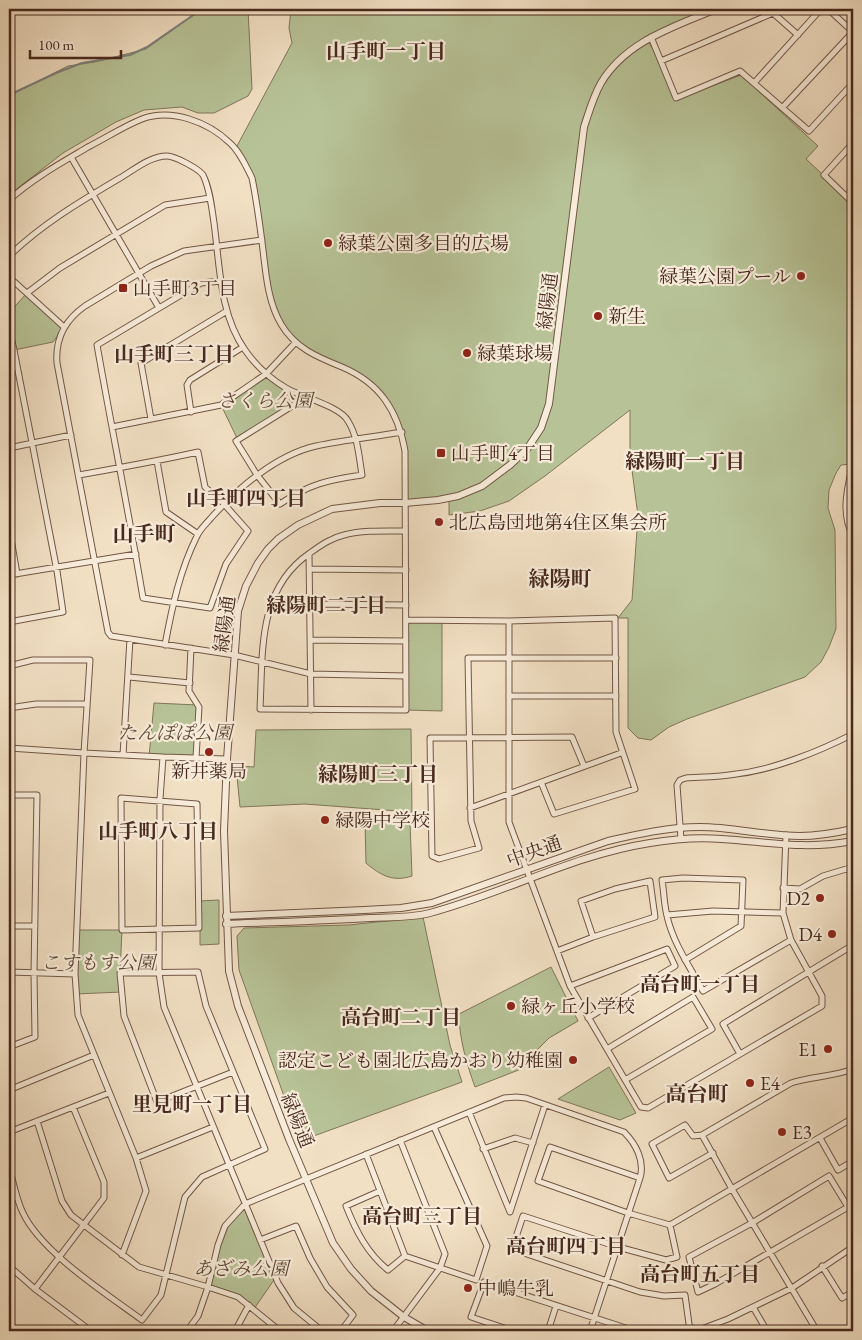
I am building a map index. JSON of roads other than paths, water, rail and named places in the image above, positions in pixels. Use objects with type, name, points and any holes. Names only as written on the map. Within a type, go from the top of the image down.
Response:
[{"type":"street","name":"緑陽通","points":[[428,1331],[404,1317],[371,1291],[351,1269],[333,1243],[289,1139],[238,1006],[229,971],[224,831],[227,759],[238,610],[246,586],[268,549],[278,539],[304,521],[332,509],[380,503],[448,499],[482,486],[516,460],[527,449],[540,428],[549,404],[584,127],[594,98],[611,69],[630,51],[651,37],[716,9]]},
{"type":"street","points":[[754,83],[821,9]]},
{"type":"street","points":[[782,108],[853,32],[828,9]]},
{"type":"street","points":[[661,61],[772,13],[798,35]]},
{"type":"street","points":[[651,37],[676,98],[740,71],[808,131],[853,83]]},
{"type":"street","points":[[9,200],[70,157],[144,118],[176,116],[191,119],[213,130],[232,144],[252,178],[272,304],[281,324],[295,343],[323,360],[344,368],[379,392],[394,412],[402,432],[405,451],[406,710],[260,710],[262,661],[267,619],[279,584],[289,570],[300,559],[326,542],[344,535],[367,531],[405,530]]},
{"type":"street","points":[[853,145],[824,175],[853,202]]},
{"type":"street","points":[[9,256],[41,228],[92,194],[150,160],[168,156],[190,164],[202,174],[210,198],[227,310],[233,330],[243,347],[255,364],[285,388],[305,398],[324,403],[348,419],[356,440],[362,475],[322,482],[306,488],[280,504],[257,475],[236,441],[305,398]]},
{"type":"street","points":[[70,157],[160,308]]},
{"type":"street","points":[[27,293],[60,268],[165,205],[210,198]]},
{"type":"street","points":[[262,240],[184,251],[165,258],[74,314],[64,327],[58,341],[56,353],[108,632],[111,636],[234,655],[311,674],[406,676]]},
{"type":"street","points":[[9,277],[64,327]]},
{"type":"street","points":[[78,475],[119,468],[158,461],[198,452],[205,487],[224,504],[248,531],[226,564],[210,608],[143,598],[136,554],[119,468],[97,346],[201,283],[222,281]]},
{"type":"street","points":[[151,419],[141,363],[227,310]]},
{"type":"street","points":[[9,335],[14,350],[63,612],[9,622]]},
{"type":"street","points":[[112,427],[222,405],[266,374],[295,343]]},
{"type":"street","points":[[191,412],[187,385],[190,380],[243,347]]},
{"type":"street","points":[[165,644],[173,603],[184,567],[198,534],[224,504],[257,475],[286,458],[314,446],[402,432]]},
{"type":"street","points":[[9,448],[71,435]]},
{"type":"street","points":[[158,461],[166,512],[198,534]]},
{"type":"street","points":[[853,462],[846,510],[848,527],[853,536]]},
{"type":"street","points":[[9,527],[17,574]]},
{"type":"street","points":[[9,575],[136,554]]},
{"type":"street","points":[[309,554],[311,710]]},
{"type":"street","points":[[310,569],[406,570]]},
{"type":"street","points":[[311,604],[406,605]]},
{"type":"street","points":[[406,620],[615,618],[616,732],[635,789],[554,814],[541,782]]},
{"type":"street","points":[[509,620],[509,822],[570,986],[641,1106],[648,1108],[822,1006],[822,996],[791,940],[782,913],[786,835]]},
{"type":"street","points":[[123,755],[130,639]]},
{"type":"street","points":[[311,640],[406,641]]},
{"type":"street","points":[[191,648],[189,691],[200,707],[196,758]]},
{"type":"street","points":[[584,766],[572,737],[509,737],[469,738],[430,738],[432,856],[439,859],[478,848],[471,821],[470,808],[469,738],[468,658],[616,658]]},
{"type":"street","points":[[9,666],[33,660],[90,660],[84,753],[75,974],[78,1015],[136,1158],[146,1191],[122,1255]]},
{"type":"street","points":[[129,677],[190,682]]},
{"type":"street","points":[[510,696],[616,696]]},
{"type":"street","points":[[9,708],[36,704],[87,704]]},
{"type":"street","points":[[681,839],[677,785],[680,780],[736,774],[766,768],[838,742],[853,734]]},
{"type":"street","points":[[9,748],[227,759]]},
{"type":"street","points":[[470,808],[622,752]]},
{"type":"street","points":[[163,757],[160,801],[159,973],[164,1006],[278,1282],[294,1308],[322,1331]]},
{"type":"street","points":[[9,795],[37,795],[34,973],[35,1037],[9,1047]]},
{"type":"street","points":[[121,798],[160,801],[197,804],[199,928],[122,930],[121,798]]},
{"type":"street","name":"中央通","points":[[226,916],[401,908],[432,902],[608,841],[680,828],[725,828],[786,835],[826,835],[853,829]]},
{"type":"street","name":"中央通","points":[[226,924],[423,914],[476,899],[530,878],[615,850],[650,842],[720,838],[786,845],[819,846],[853,841]]},
{"type":"street","points":[[783,888],[800,889],[823,876],[851,868],[853,884]]},
{"type":"street","points":[[685,960],[741,926],[743,880],[683,878],[662,880],[666,915],[674,938],[685,960],[703,991],[791,940]]},
{"type":"street","points":[[557,951],[655,917],[650,881],[614,889],[581,901],[593,937]]},
{"type":"street","points":[[666,915],[713,911],[782,913]]},
{"type":"street","points":[[9,926],[35,926]]},
{"type":"street","points":[[740,1054],[723,1024],[853,945]]},
{"type":"street","points":[[570,986],[667,949],[675,966],[588,1018]]},
{"type":"street","points":[[9,972],[75,974]]},
{"type":"street","points":[[9,1166],[23,1215],[39,1238],[59,1257],[142,1320],[161,1296],[185,1197],[202,1177],[265,1149],[206,1006],[198,972],[120,973],[124,1016],[157,1102],[233,1072]]},
{"type":"street","points":[[607,1049],[693,997],[712,1029],[625,1080]]},
{"type":"street","points":[[9,1090],[94,1054]]},
{"type":"street","points":[[712,1154],[669,1178],[652,1144],[685,1125],[693,1136],[702,1135],[791,1083],[804,1079],[840,1075],[853,1069]]},
{"type":"street","points":[[9,1132],[109,1093]]},
{"type":"street","points":[[187,1331],[198,1316],[225,1226],[245,1204],[504,1098],[516,1097],[526,1098],[624,1132],[629,1137],[640,1158],[642,1170],[640,1178],[590,1331]]},
{"type":"street","points":[[469,1112],[510,1212],[545,1105]]},
{"type":"street","points":[[35,1289],[104,1198],[104,1182],[74,1107]]},
{"type":"street","points":[[640,1178],[550,1147],[538,1181],[628,1213],[670,1225],[853,1118]]},
{"type":"street","points":[[37,1121],[62,1201],[71,1215],[139,1267],[238,1297],[280,1331]]},
{"type":"street","points":[[136,1158],[213,1127]]},
{"type":"street","points":[[405,1256],[476,1280],[486,1246],[434,1127]]},
{"type":"street","points":[[702,1135],[817,1331]]},
{"type":"street","points":[[484,1149],[514,1138],[533,1143]]},
{"type":"street","points":[[820,1138],[838,1170],[853,1161]]},
{"type":"street","points":[[394,1331],[440,1268],[445,1254],[400,1140]]},
{"type":"street","points":[[366,1154],[405,1256]]},
{"type":"street","points":[[829,1176],[848,1207],[770,1253],[698,1292],[690,1257],[752,1223],[829,1176]]},
{"type":"street","points":[[380,1191],[346,1206],[356,1232],[375,1260],[388,1270],[405,1256]]},
{"type":"street","points":[[670,1225],[677,1257],[666,1260],[618,1247],[523,1216],[512,1249],[640,1292],[664,1296],[685,1295],[690,1331]]},
{"type":"street","points":[[260,1240],[296,1226],[310,1258],[327,1287],[353,1315],[341,1331]]},
{"type":"street","points":[[704,1331],[704,1328],[728,1319],[792,1288],[822,1266],[853,1247]]},
{"type":"street","points":[[9,1266],[35,1289],[91,1331]]},
{"type":"street","points":[[822,1266],[842,1298],[853,1292]]},
{"type":"street","points":[[513,1331],[471,1317],[484,1282],[633,1331]]},
{"type":"street","points":[[235,1331],[249,1305]]},
{"type":"street","points":[[548,1331],[556,1306]]},
{"type":"street","points":[[753,1306],[767,1331]]},
{"type":"street","points":[[849,1331],[853,1329]]},
{"type":"waterway","points":[[9,95],[82,63],[130,55],[147,47],[202,9]]},
{"type":"place","name":"緑葉公園多目的広場","points":[[328,243]]},
{"type":"place","name":"緑葉公園プール","points":[[801,276]]},
{"type":"place","name":"山手町3丁目","points":[[123,288]]},
{"type":"place","name":"新生","points":[[598,316]]},
{"type":"place","name":"緑葉球場","points":[[467,353]]},
{"type":"place","name":"山手町4丁目","points":[[441,453]]},
{"type":"place","name":"北広島団地第4住区集会所","points":[[439,522]]},
{"type":"place","name":"新井薬局","points":[[209,752]]},
{"type":"place","name":"緑陽中学校","points":[[325,820]]},
{"type":"place","name":"D2","points":[[820,898]]},
{"type":"place","name":"D4","points":[[832,934]]},
{"type":"place","name":"緑ヶ丘小学校","points":[[511,1006]]},
{"type":"place","name":"E1","points":[[828,1049]]},
{"type":"place","name":"認定こども園北広島かおり幼稚園","points":[[573,1060]]},
{"type":"place","name":"E4","points":[[750,1083]]},
{"type":"place","name":"E3","points":[[782,1132]]},
{"type":"place","name":"中嶋牛乳","points":[[468,1288]]},
{"type":"district","name":"山手町一丁目","points":[[386,51]]},
{"type":"district","name":"山手町三丁目","points":[[174,354]]},
{"type":"district","name":"緑陽町一丁目","points":[[685,461]]},
{"type":"district","name":"山手町四丁目","points":[[246,498]]},
{"type":"district","name":"山手町","points":[[144,534]]},
{"type":"district","name":"緑陽町","points":[[560,579]]},
{"type":"district","name":"緑陽町二丁目","points":[[326,605]]},
{"type":"district","name":"緑陽町三丁目","points":[[378,774]]},
{"type":"district","name":"山手町八丁目","points":[[158,831]]},
{"type":"district","name":"高台町一丁目","points":[[700,984]]},
{"type":"district","name":"高台町二丁目","points":[[401,1017]]},
{"type":"district","name":"高台町","points":[[697,1094]]},
{"type":"district","name":"里見町一丁目","points":[[192,1104]]},
{"type":"district","name":"高台町三丁目","points":[[422,1216]]},
{"type":"district","name":"高台町四丁目","points":[[566,1246]]},
{"type":"district","name":"高台町五丁目","points":[[700,1274]]},
{"type":"park label","name":"さくら公園","points":[[265,400]]},
{"type":"park label","name":"たんぽぽ公園","points":[[175,732]]},
{"type":"park label","name":"こすもす公園","points":[[98,962]]},
{"type":"park label","name":"あざみ公園","points":[[241,1268]]}]
